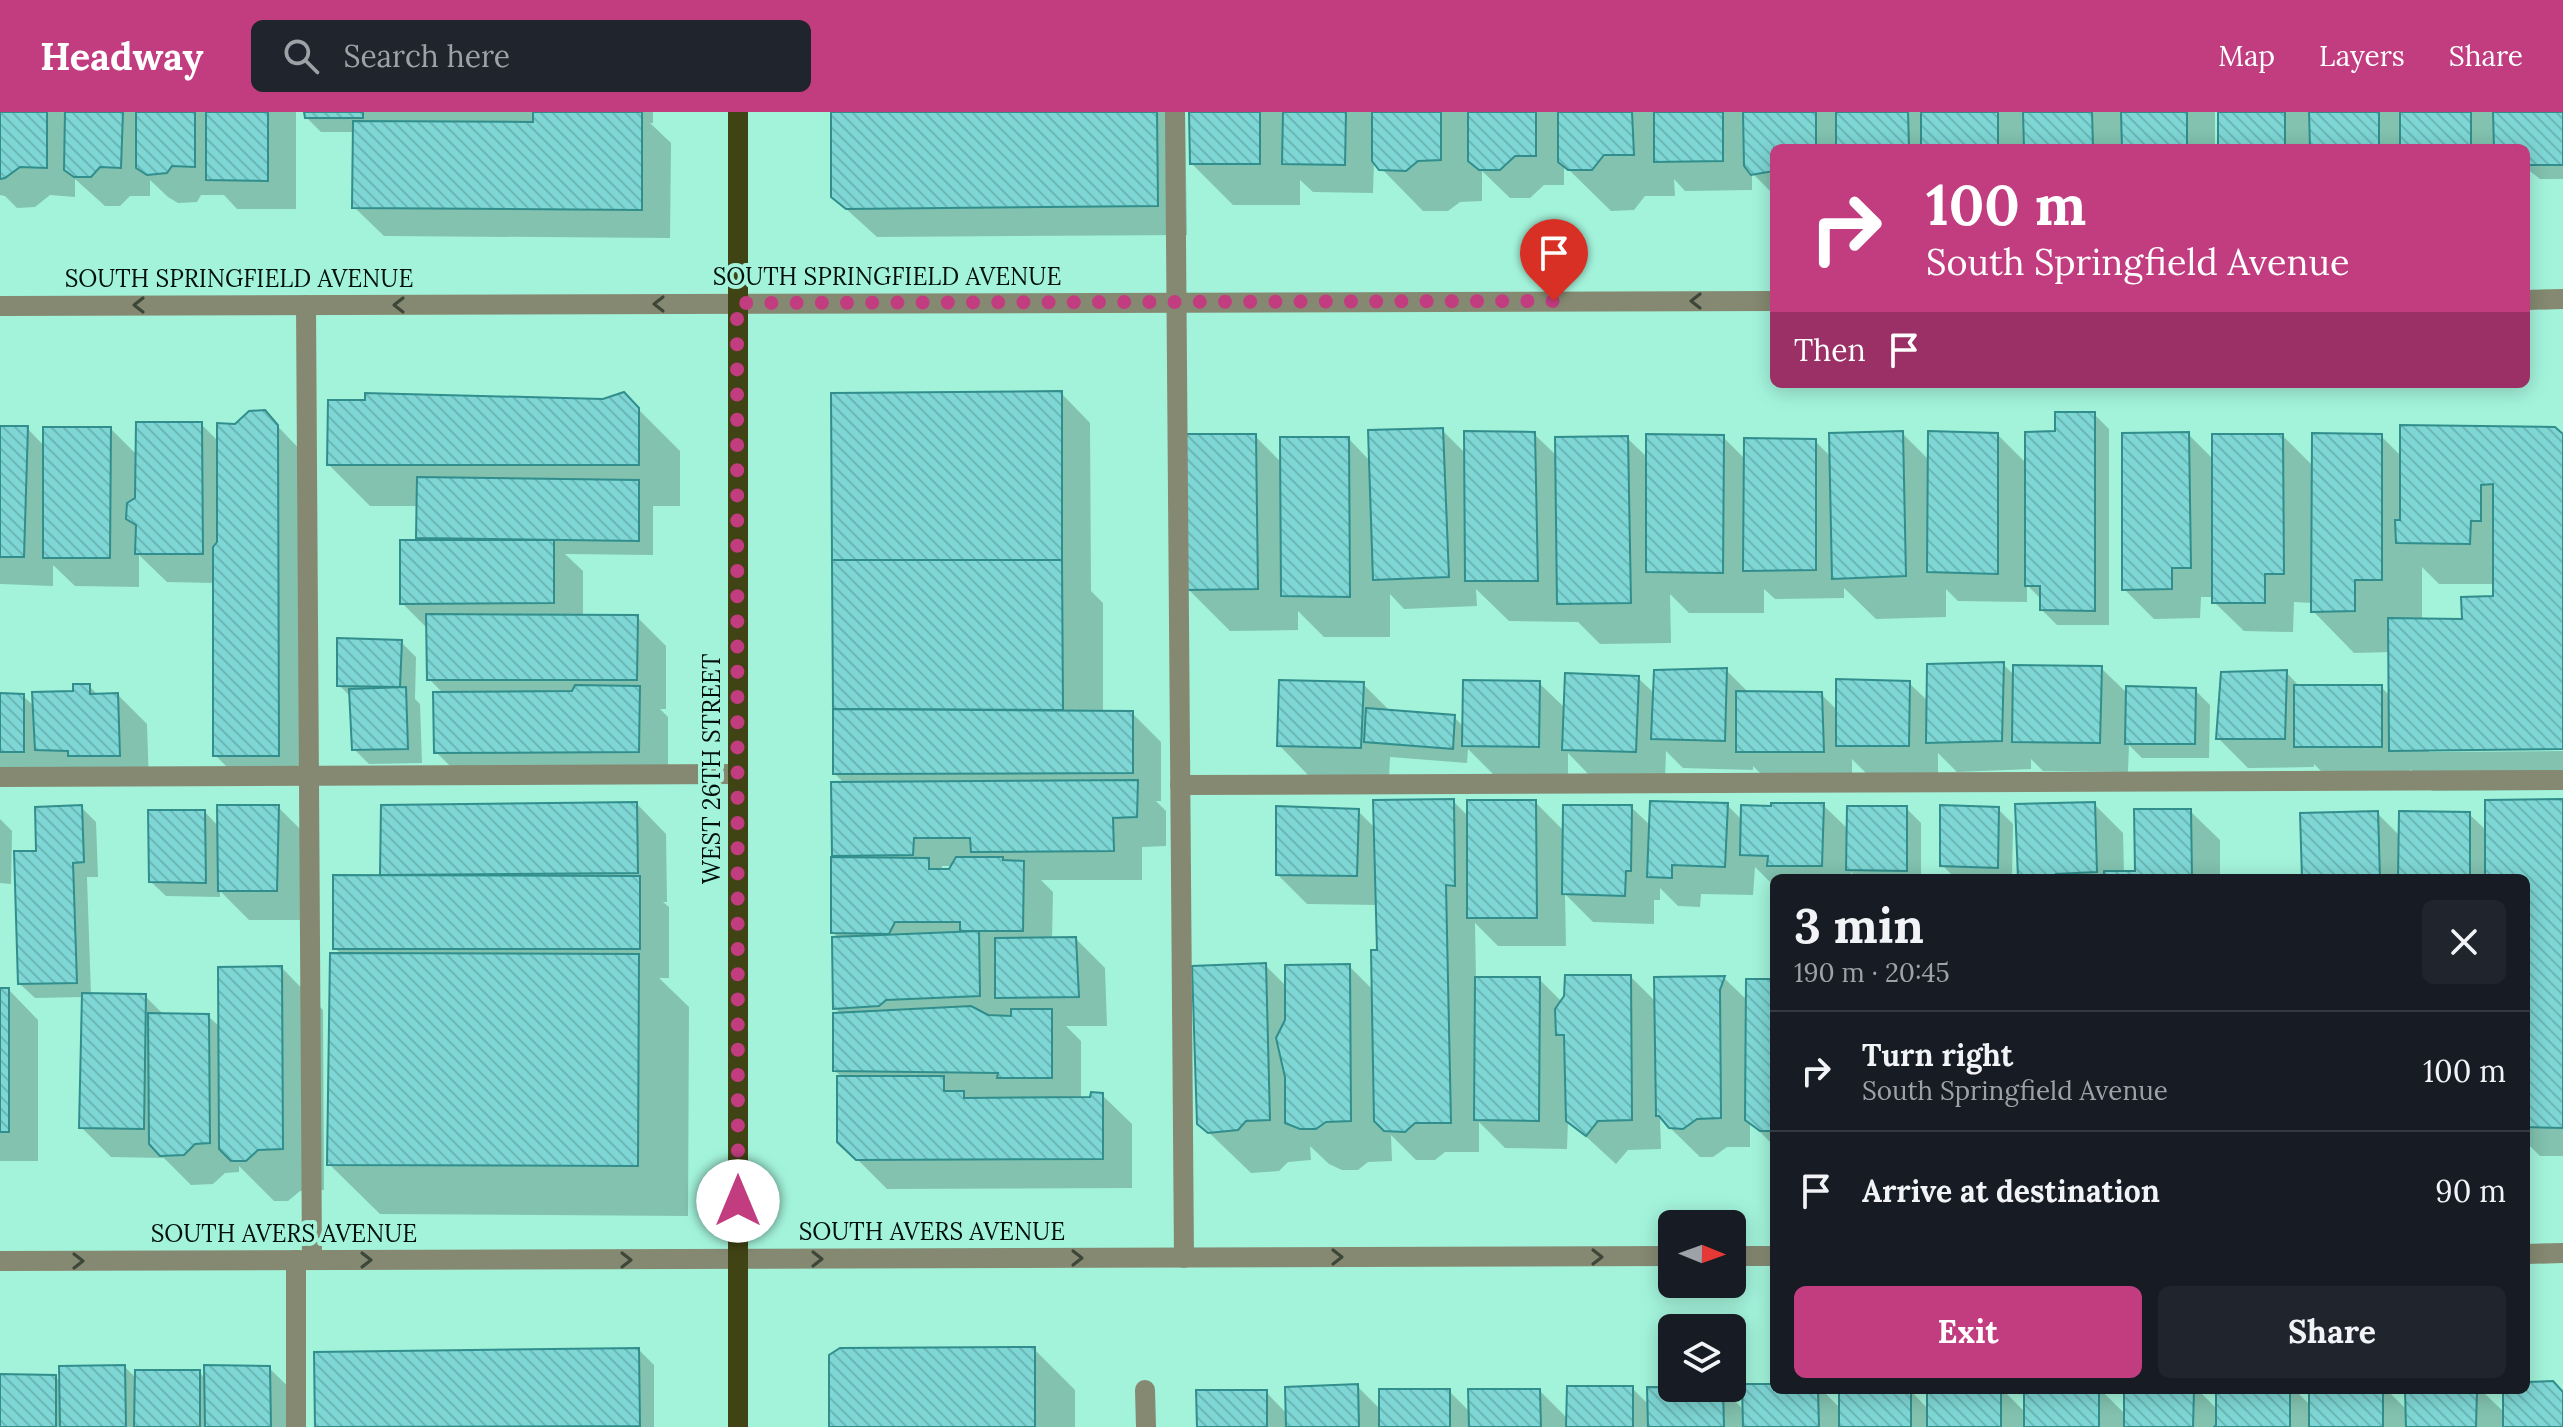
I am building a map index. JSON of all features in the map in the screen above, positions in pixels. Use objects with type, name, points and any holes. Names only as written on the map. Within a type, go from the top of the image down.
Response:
[{"type":"main road","name":"WEST 26TH STREET","points":[[738,112],[738,1427]]},
{"type":"street","points":[[1175,112],[1184,1258]]},
{"type":"street","points":[[2530,300],[2563,299]]},
{"type":"street","name":"SOUTH SPRINGFIELD AVENUE","points":[[0,306],[1770,301]]},
{"type":"street","points":[[296,1427],[304,1260],[311,775],[306,305]]},
{"type":"street","points":[[0,777],[738,774]]},
{"type":"street","points":[[1180,785],[2563,780]]},
{"type":"street","points":[[2530,1254],[2563,1253]]},
{"type":"street","name":"SOUTH AVERS AVENUE","points":[[0,1261],[1658,1256]]},
{"type":"street","points":[[1746,1256],[1770,1256]]},
{"type":"street","points":[[1145,1390],[1146,1427]]},
{"type":"building","points":[[0,112],[47,112],[47,168],[20,167],[0,179]]},
{"type":"building","points":[[65,112],[123,112],[121,168],[100,167],[91,177],[74,177],[64,170]]},
{"type":"building","points":[[136,112],[195,112],[195,167],[172,166],[167,173],[147,175],[136,168]]},
{"type":"building","points":[[206,112],[268,112],[268,181],[206,180]]},
{"type":"building","points":[[304,112],[363,112],[363,118],[305,118]]},
{"type":"building","points":[[533,112],[642,112],[642,210],[352,208],[353,121],[533,122]]},
{"type":"building","points":[[831,112],[1157,112],[1158,206],[846,209],[831,197]]},
{"type":"building","points":[[1189,112],[1260,112],[1260,164],[1190,164]]},
{"type":"building","points":[[1283,112],[1346,112],[1345,165],[1282,164]]},
{"type":"building","points":[[1372,112],[1441,112],[1441,160],[1418,161],[1406,171],[1379,170],[1372,161]]},
{"type":"building","points":[[1468,112],[1536,112],[1536,156],[1515,156],[1500,170],[1479,170],[1468,161]]},
{"type":"building","points":[[1558,112],[1632,112],[1634,155],[1604,155],[1592,170],[1568,170],[1558,162]]},
{"type":"building","points":[[1654,112],[1723,112],[1723,161],[1654,162]]},
{"type":"building","points":[[1743,112],[1816,112],[1816,144],[1770,144],[1770,172],[1751,175],[1744,166]]},
{"type":"building","points":[[1836,112],[1908,112],[1909,144],[1836,144]]},
{"type":"building","points":[[1921,112],[1998,112],[1998,144],[1921,144]]},
{"type":"building","points":[[2023,112],[2092,112],[2093,144],[2024,144]]},
{"type":"building","points":[[2121,112],[2187,112],[2187,144],[2122,144]]},
{"type":"building","points":[[2218,112],[2285,112],[2285,144],[2218,144]]},
{"type":"building","points":[[2309,112],[2379,112],[2379,144],[2310,144]]},
{"type":"building","points":[[2400,112],[2471,112],[2471,144],[2400,144]]},
{"type":"building","points":[[2493,112],[2563,112],[2563,165],[2530,165],[2530,144],[2494,144]]},
{"type":"building","points":[[1062,391],[1062,560],[832,560],[831,393]]},
{"type":"building","points":[[624,392],[639,408],[639,465],[327,465],[328,400],[365,400],[365,393],[603,399]]},
{"type":"building","points":[[265,410],[278,425],[279,756],[213,756],[213,547],[217,542],[217,423],[235,424],[249,411]]},
{"type":"building","points":[[2055,412],[2095,412],[2095,611],[2040,610],[2040,586],[2025,586],[2025,432],[2055,431]]},
{"type":"building","points":[[136,422],[202,422],[203,554],[135,554],[136,525],[126,519],[127,503],[135,498]]},
{"type":"building","points":[[2400,425],[2555,427],[2563,434],[2563,749],[2389,751],[2388,618],[2462,619],[2461,597],[2493,596],[2493,484],[2481,485],[2481,521],[2471,521],[2470,544],[2396,543],[2395,520],[2400,520]]},
{"type":"building","points":[[0,426],[28,426],[24,557],[0,557]]},
{"type":"building","points":[[43,427],[111,427],[110,558],[43,558]]},
{"type":"building","points":[[1443,428],[1449,577],[1373,580],[1368,430]]},
{"type":"building","points":[[1464,431],[1535,432],[1538,581],[1465,581]]},
{"type":"building","points":[[1903,431],[1906,576],[1832,579],[1829,433]]},
{"type":"building","points":[[1928,431],[1998,433],[1998,574],[1927,572]]},
{"type":"building","points":[[2189,432],[2191,568],[2172,568],[2172,589],[2122,590],[2122,433]]},
{"type":"building","points":[[2312,433],[2382,434],[2382,580],[2355,580],[2355,611],[2311,612]]},
{"type":"building","points":[[1184,434],[1256,434],[1258,589],[1186,590]]},
{"type":"building","points":[[1646,434],[1724,435],[1723,573],[1646,572]]},
{"type":"building","points":[[2212,434],[2283,434],[2284,574],[2265,574],[2265,603],[2212,603]]},
{"type":"building","points":[[1628,436],[1631,603],[1557,604],[1555,437]]},
{"type":"building","points":[[1280,437],[1349,437],[1350,597],[1281,596]]},
{"type":"building","points":[[1744,438],[1816,439],[1816,570],[1743,571]]},
{"type":"building","points":[[417,477],[639,480],[639,541],[416,538]]},
{"type":"building","points":[[400,540],[554,540],[554,603],[400,604]]},
{"type":"building","points":[[832,560],[1062,560],[1063,710],[833,709]]},
{"type":"building","points":[[426,614],[638,615],[637,680],[427,680]]},
{"type":"building","points":[[337,638],[402,640],[400,687],[337,686]]},
{"type":"building","points":[[2004,662],[2002,741],[1926,743],[1927,664]]},
{"type":"building","points":[[2013,665],[2102,666],[2100,743],[2012,742]]},
{"type":"building","points":[[1727,668],[1725,741],[1651,739],[1654,670]]},
{"type":"building","points":[[2287,670],[2285,739],[2216,739],[2221,672]]},
{"type":"building","points":[[1565,673],[1639,676],[1636,752],[1562,750]]},
{"type":"building","points":[[1836,679],[1910,681],[1909,746],[1836,746]]},
{"type":"building","points":[[1279,680],[1364,682],[1361,748],[1277,746]]},
{"type":"building","points":[[1463,680],[1540,681],[1539,747],[1462,746]]},
{"type":"building","points":[[73,684],[90,684],[90,694],[118,693],[120,756],[68,756],[68,751],[35,750],[32,692],[73,691]]},
{"type":"building","points":[[575,685],[640,686],[639,752],[434,753],[433,692],[572,691]]},
{"type":"building","points":[[2294,685],[2382,685],[2382,747],[2294,747]]},
{"type":"building","points":[[2126,686],[2196,688],[2195,744],[2125,744]]},
{"type":"building","points":[[406,687],[408,749],[352,750],[349,689]]},
{"type":"building","points":[[1736,691],[1822,692],[1824,752],[1736,752]]},
{"type":"building","points":[[0,693],[24,694],[24,752],[0,752]]},
{"type":"building","points":[[1366,708],[1455,715],[1453,749],[1364,742]]},
{"type":"building","points":[[833,709],[1133,711],[1133,773],[833,774]]},
{"type":"building","points":[[1138,780],[1137,817],[1113,818],[1114,851],[971,852],[970,838],[914,838],[913,855],[832,856],[831,782]]},
{"type":"building","points":[[1454,799],[1455,886],[1446,885],[1451,1123],[1415,1123],[1405,1132],[1384,1131],[1374,1121],[1371,950],[1377,950],[1373,800]]},
{"type":"building","points":[[2563,799],[2563,1128],[2530,1127],[2530,874],[2485,874],[2485,800]]},
{"type":"building","points":[[1467,800],[1536,800],[1537,918],[1467,918]]},
{"type":"building","points":[[1650,801],[1728,803],[1725,867],[1672,865],[1672,878],[1647,877]]},
{"type":"building","points":[[637,802],[638,873],[380,875],[381,805]]},
{"type":"building","points":[[2095,802],[2097,872],[2018,874],[2015,804]]},
{"type":"building","points":[[1771,803],[1824,803],[1822,866],[1767,866],[1768,856],[1740,855],[1741,805],[1771,806]]},
{"type":"building","points":[[82,805],[84,862],[73,863],[77,983],[18,984],[14,851],[36,851],[35,807]]},
{"type":"building","points":[[217,805],[279,805],[277,891],[218,891]]},
{"type":"building","points":[[1563,805],[1632,805],[1631,871],[1626,871],[1625,896],[1562,894]]},
{"type":"building","points":[[1940,805],[1999,807],[1998,868],[1940,866]]},
{"type":"building","points":[[1276,806],[1359,809],[1357,876],[1276,875]]},
{"type":"building","points":[[1847,806],[1907,806],[1907,871],[1846,870]]},
{"type":"building","points":[[2134,809],[2191,809],[2192,874],[2104,874],[2104,871],[2135,871]]},
{"type":"building","points":[[148,810],[205,810],[206,883],[149,882]]},
{"type":"building","points":[[2378,811],[2380,874],[2302,874],[2300,813]]},
{"type":"building","points":[[2399,811],[2470,812],[2470,874],[2398,874]]},
{"type":"building","points":[[831,857],[929,858],[929,869],[949,869],[956,857],[1003,857],[1003,860],[1024,861],[1023,931],[960,931],[960,922],[895,922],[889,934],[831,933]]},
{"type":"building","points":[[333,875],[640,876],[640,949],[333,949]]},
{"type":"building","points":[[979,931],[980,996],[886,1000],[879,1006],[833,1009],[832,937]]},
{"type":"building","points":[[1076,937],[1079,997],[995,998],[995,938]]},
{"type":"building","points":[[330,953],[639,954],[638,1166],[327,1165]]},
{"type":"building","points":[[1266,963],[1270,1120],[1246,1121],[1238,1130],[1208,1133],[1197,1124],[1192,966]]},
{"type":"building","points":[[1350,964],[1351,1121],[1326,1122],[1316,1129],[1300,1129],[1285,1123],[1285,1077],[1276,1038],[1285,1020],[1285,965]]},
{"type":"building","points":[[282,966],[283,1149],[258,1150],[246,1161],[231,1161],[219,1149],[218,967]]},
{"type":"building","points":[[1565,975],[1631,975],[1632,1120],[1598,1121],[1586,1136],[1566,1121],[1564,1035],[1556,1035],[1555,1009],[1564,996]]},
{"type":"building","points":[[1725,976],[1720,990],[1721,1118],[1697,1119],[1683,1129],[1669,1128],[1656,1116],[1654,977]]},
{"type":"building","points":[[1475,977],[1540,977],[1539,1121],[1474,1120]]},
{"type":"building","points":[[1746,979],[1770,979],[1770,1131],[1760,1131],[1745,1120]]},
{"type":"building","points":[[0,988],[9,988],[9,1132],[0,1132]]},
{"type":"building","points":[[82,993],[146,994],[144,1129],[79,1128]]},
{"type":"building","points":[[971,1006],[988,1015],[1011,1016],[1011,1009],[1052,1009],[1052,1078],[997,1078],[998,1073],[833,1071],[833,1013]]},
{"type":"building","points":[[148,1013],[209,1014],[210,1143],[195,1144],[184,1155],[160,1156],[149,1144]]},
{"type":"building","points":[[837,1076],[944,1076],[944,1091],[964,1091],[964,1098],[1090,1097],[1091,1092],[1103,1093],[1103,1159],[856,1160],[837,1142]]},
{"type":"building","points":[[1035,1347],[1035,1427],[829,1427],[829,1355],[840,1348]]},
{"type":"building","points":[[639,1348],[640,1426],[315,1427],[314,1352]]},
{"type":"building","points":[[125,1365],[126,1427],[60,1427],[59,1366]]},
{"type":"building","points":[[204,1365],[270,1366],[271,1427],[205,1427]]},
{"type":"building","points":[[135,1370],[200,1370],[200,1427],[134,1427]]},
{"type":"building","points":[[0,1374],[56,1375],[56,1427],[0,1427]]},
{"type":"building","points":[[2553,1381],[2563,1392],[2563,1427],[2503,1427],[2503,1394],[2530,1394],[2530,1382]]},
{"type":"building","points":[[1358,1384],[1359,1427],[1286,1427],[1285,1387]]},
{"type":"building","points":[[1746,1384],[1770,1384],[1770,1394],[1818,1394],[1819,1427],[1743,1427]]},
{"type":"building","points":[[1567,1386],[1633,1386],[1633,1427],[1566,1427]]},
{"type":"building","points":[[1647,1387],[1658,1387],[1658,1402],[1723,1402],[1724,1427],[1648,1427]]},
{"type":"building","points":[[1379,1389],[1450,1389],[1450,1427],[1379,1427]]},
{"type":"building","points":[[1468,1389],[1540,1389],[1541,1427],[1469,1427]]},
{"type":"building","points":[[1196,1390],[1267,1390],[1267,1427],[1197,1427]]},
{"type":"building","points":[[1839,1394],[1911,1394],[1911,1427],[1839,1427]]},
{"type":"building","points":[[1927,1394],[2001,1394],[2001,1427],[1927,1427]]},
{"type":"building","points":[[2024,1394],[2099,1394],[2099,1427],[2024,1427]]},
{"type":"building","points":[[2124,1394],[2194,1394],[2193,1427],[2124,1427]]},
{"type":"building","points":[[2216,1394],[2290,1394],[2290,1427],[2214,1427]]},
{"type":"building","points":[[2309,1394],[2383,1394],[2383,1427],[2309,1427]]},
{"type":"building","points":[[2405,1394],[2477,1394],[2476,1427],[2406,1427]]},
{"type":"route","points":[[738,1201],[737,303],[1554,301]]}]
